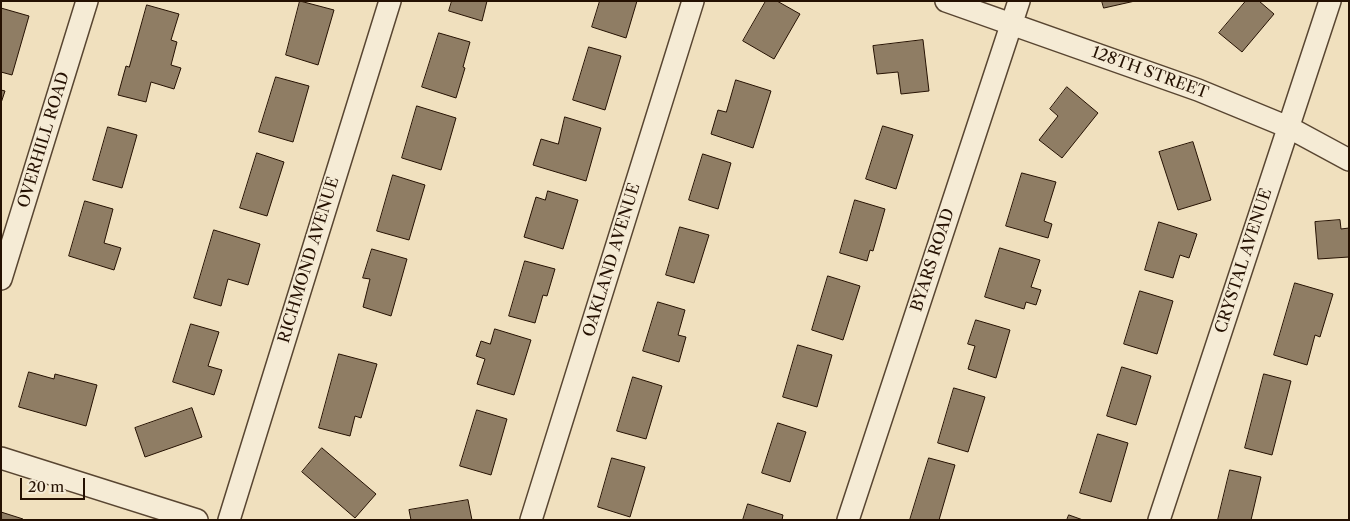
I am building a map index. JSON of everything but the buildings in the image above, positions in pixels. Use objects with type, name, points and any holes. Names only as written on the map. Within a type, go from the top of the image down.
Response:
[{"type":"street","name":"OVERHILL ROAD","points":[[1,279],[87,1]]},
{"type":"street","name":"RICHMOND AVENUE","points":[[229,520],[390,1]]},
{"type":"street","name":"OAKLAND AVENUE","points":[[531,520],[694,1]]},
{"type":"street","name":"128TH STREET","points":[[946,1],[1198,90],[1288,127],[1349,160]]},
{"type":"street","name":"BYARS ROAD","points":[[848,520],[1018,1]]},
{"type":"street","name":"CRYSTAL AVENUE","points":[[1159,520],[1330,1]]},
{"type":"street","points":[[1,458],[197,520]]}]
